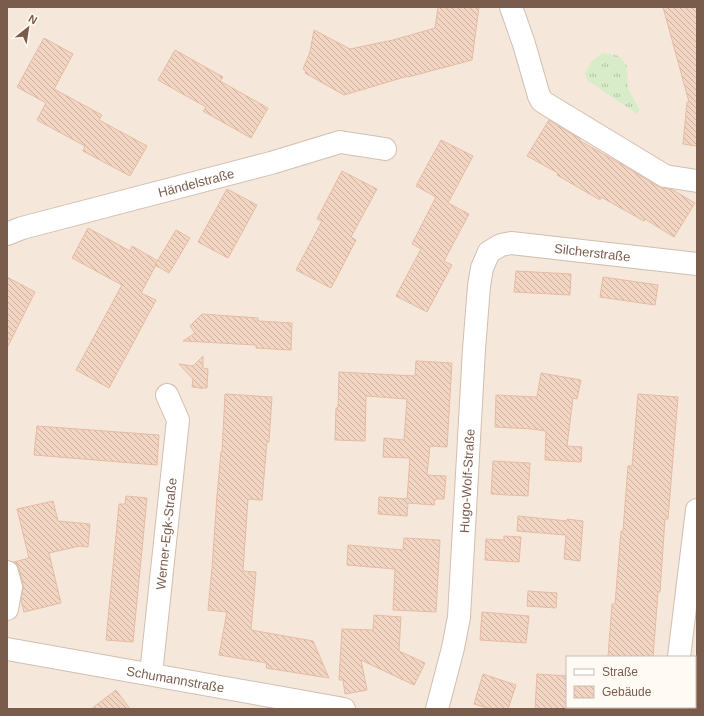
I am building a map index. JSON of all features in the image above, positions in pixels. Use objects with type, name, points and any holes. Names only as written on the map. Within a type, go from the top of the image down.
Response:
[{"type":"street","points":[[511,7],[524,44],[537,90],[542,101],[665,176],[697,181]]},
{"type":"street","name":"Händelstraße","points":[[7,234],[22,228],[271,163],[340,142],[385,149]]},
{"type":"street","name":"Silcherstraße","points":[[489,252],[501,245],[510,243],[697,264]]},
{"type":"street","name":"Hugo-Wolf-Straße","points":[[437,709],[453,648],[459,617],[479,286],[482,268],[489,252]]},
{"type":"street","name":"Werner-Egk-Straße","points":[[151,674],[178,420],[167,395]]},
{"type":"street","points":[[679,656],[697,510]]},
{"type":"street","points":[[7,572],[11,587],[7,609]]},
{"type":"street","name":"Schumannstraße","points":[[7,649],[344,709]]},
{"type":"shaded area","points":[[7,7],[697,7],[697,709],[7,709]]},
{"type":"green space","points":[[603,53],[616,55],[621,58],[627,66],[628,89],[640,110],[637,114],[588,81],[585,74],[591,62]]},
{"type":"building","points":[[438,7],[479,7],[472,60],[408,76],[344,95],[305,73],[306,71],[303,69],[310,52],[314,30],[350,49],[393,40],[435,28]]},
{"type":"building","points":[[663,7],[697,7],[697,146],[683,144],[687,102],[689,102]]},
{"type":"building","points":[[44,38],[73,54],[54,89],[102,115],[99,120],[147,146],[130,176],[83,151],[85,146],[37,120],[46,103],[17,87]]},
{"type":"building","points":[[175,50],[223,77],[220,81],[268,108],[251,138],[203,111],[206,107],[158,80]]},
{"type":"building","points":[[549,120],[580,139],[580,141],[659,187],[673,190],[695,203],[674,237],[645,219],[644,221],[601,197],[600,200],[557,175],[558,173],[527,156]]},
{"type":"building","points":[[441,140],[473,156],[448,203],[469,214],[444,261],[452,265],[427,312],[396,296],[421,249],[412,244],[436,197],[416,186]]},
{"type":"building","points":[[342,171],[377,189],[351,237],[356,240],[331,288],[296,270],[322,221],[317,219]]},
{"type":"building","points":[[227,189],[257,205],[228,258],[198,242]]},
{"type":"building","points":[[88,228],[130,251],[132,246],[158,261],[141,293],[156,300],[109,388],[76,370],[122,285],[72,258]]},
{"type":"building","points":[[176,230],[190,238],[169,273],[155,265]]},
{"type":"building","points":[[516,271],[571,274],[570,295],[514,292]]},
{"type":"building","points":[[7,277],[35,292],[7,348]]},
{"type":"building","points":[[603,277],[658,285],[655,305],[600,297]]},
{"type":"building","points":[[202,314],[258,318],[258,321],[292,323],[291,350],[256,348],[256,345],[183,341],[195,333],[190,326]]},
{"type":"building","points":[[203,356],[203,368],[208,369],[207,388],[202,389],[192,387],[193,379],[179,364],[193,366]]},
{"type":"building","points":[[416,361],[452,363],[447,447],[430,446],[427,475],[446,476],[444,499],[435,499],[434,505],[408,503],[407,516],[378,514],[379,497],[407,499],[410,458],[383,457],[384,438],[404,440],[407,399],[366,396],[365,441],[335,440],[339,372],[415,376]]},
{"type":"building","points":[[541,373],[581,380],[577,399],[573,398],[567,446],[582,447],[581,462],[545,460],[546,431],[495,427],[496,395],[537,397]]},
{"type":"building","points":[[225,394],[272,397],[269,442],[267,442],[262,500],[248,499],[243,571],[256,572],[251,630],[313,641],[329,678],[266,668],[267,663],[219,655],[227,612],[208,610],[222,452]]},
{"type":"building","points":[[638,394],[678,397],[668,519],[665,519],[660,592],[658,592],[653,656],[608,656],[612,604],[615,604],[621,531],[623,531],[628,466],[632,466]]},
{"type":"building","points":[[37,426],[159,435],[157,465],[34,455]]},
{"type":"building","points":[[493,461],[530,463],[528,496],[491,494]]},
{"type":"building","points":[[126,496],[147,498],[133,642],[106,640],[119,504],[125,504]]},
{"type":"building","points":[[53,501],[58,521],[90,524],[88,547],[80,546],[49,553],[61,603],[24,612],[21,600],[23,584],[19,568],[14,562],[29,558],[17,509]]},
{"type":"building","points":[[518,516],[567,521],[567,519],[583,521],[580,561],[564,559],[566,535],[517,531]]},
{"type":"building","points":[[504,536],[521,537],[519,562],[485,560],[486,539],[504,540]]},
{"type":"building","points":[[404,538],[440,540],[436,612],[393,610],[395,569],[347,565],[348,545],[403,550]]},
{"type":"building","points":[[528,591],[557,593],[556,608],[527,606]]},
{"type":"building","points":[[482,612],[529,616],[526,643],[480,640]]},
{"type":"building","points":[[374,615],[401,617],[399,651],[425,663],[414,685],[361,660],[367,690],[345,694],[343,680],[339,680],[342,629],[373,630]]},
{"type":"building","points":[[483,674],[516,685],[508,709],[491,709],[474,704]]},
{"type":"building","points":[[537,674],[566,676],[567,709],[535,709]]},
{"type":"building","points":[[116,690],[130,709],[91,709]]}]
